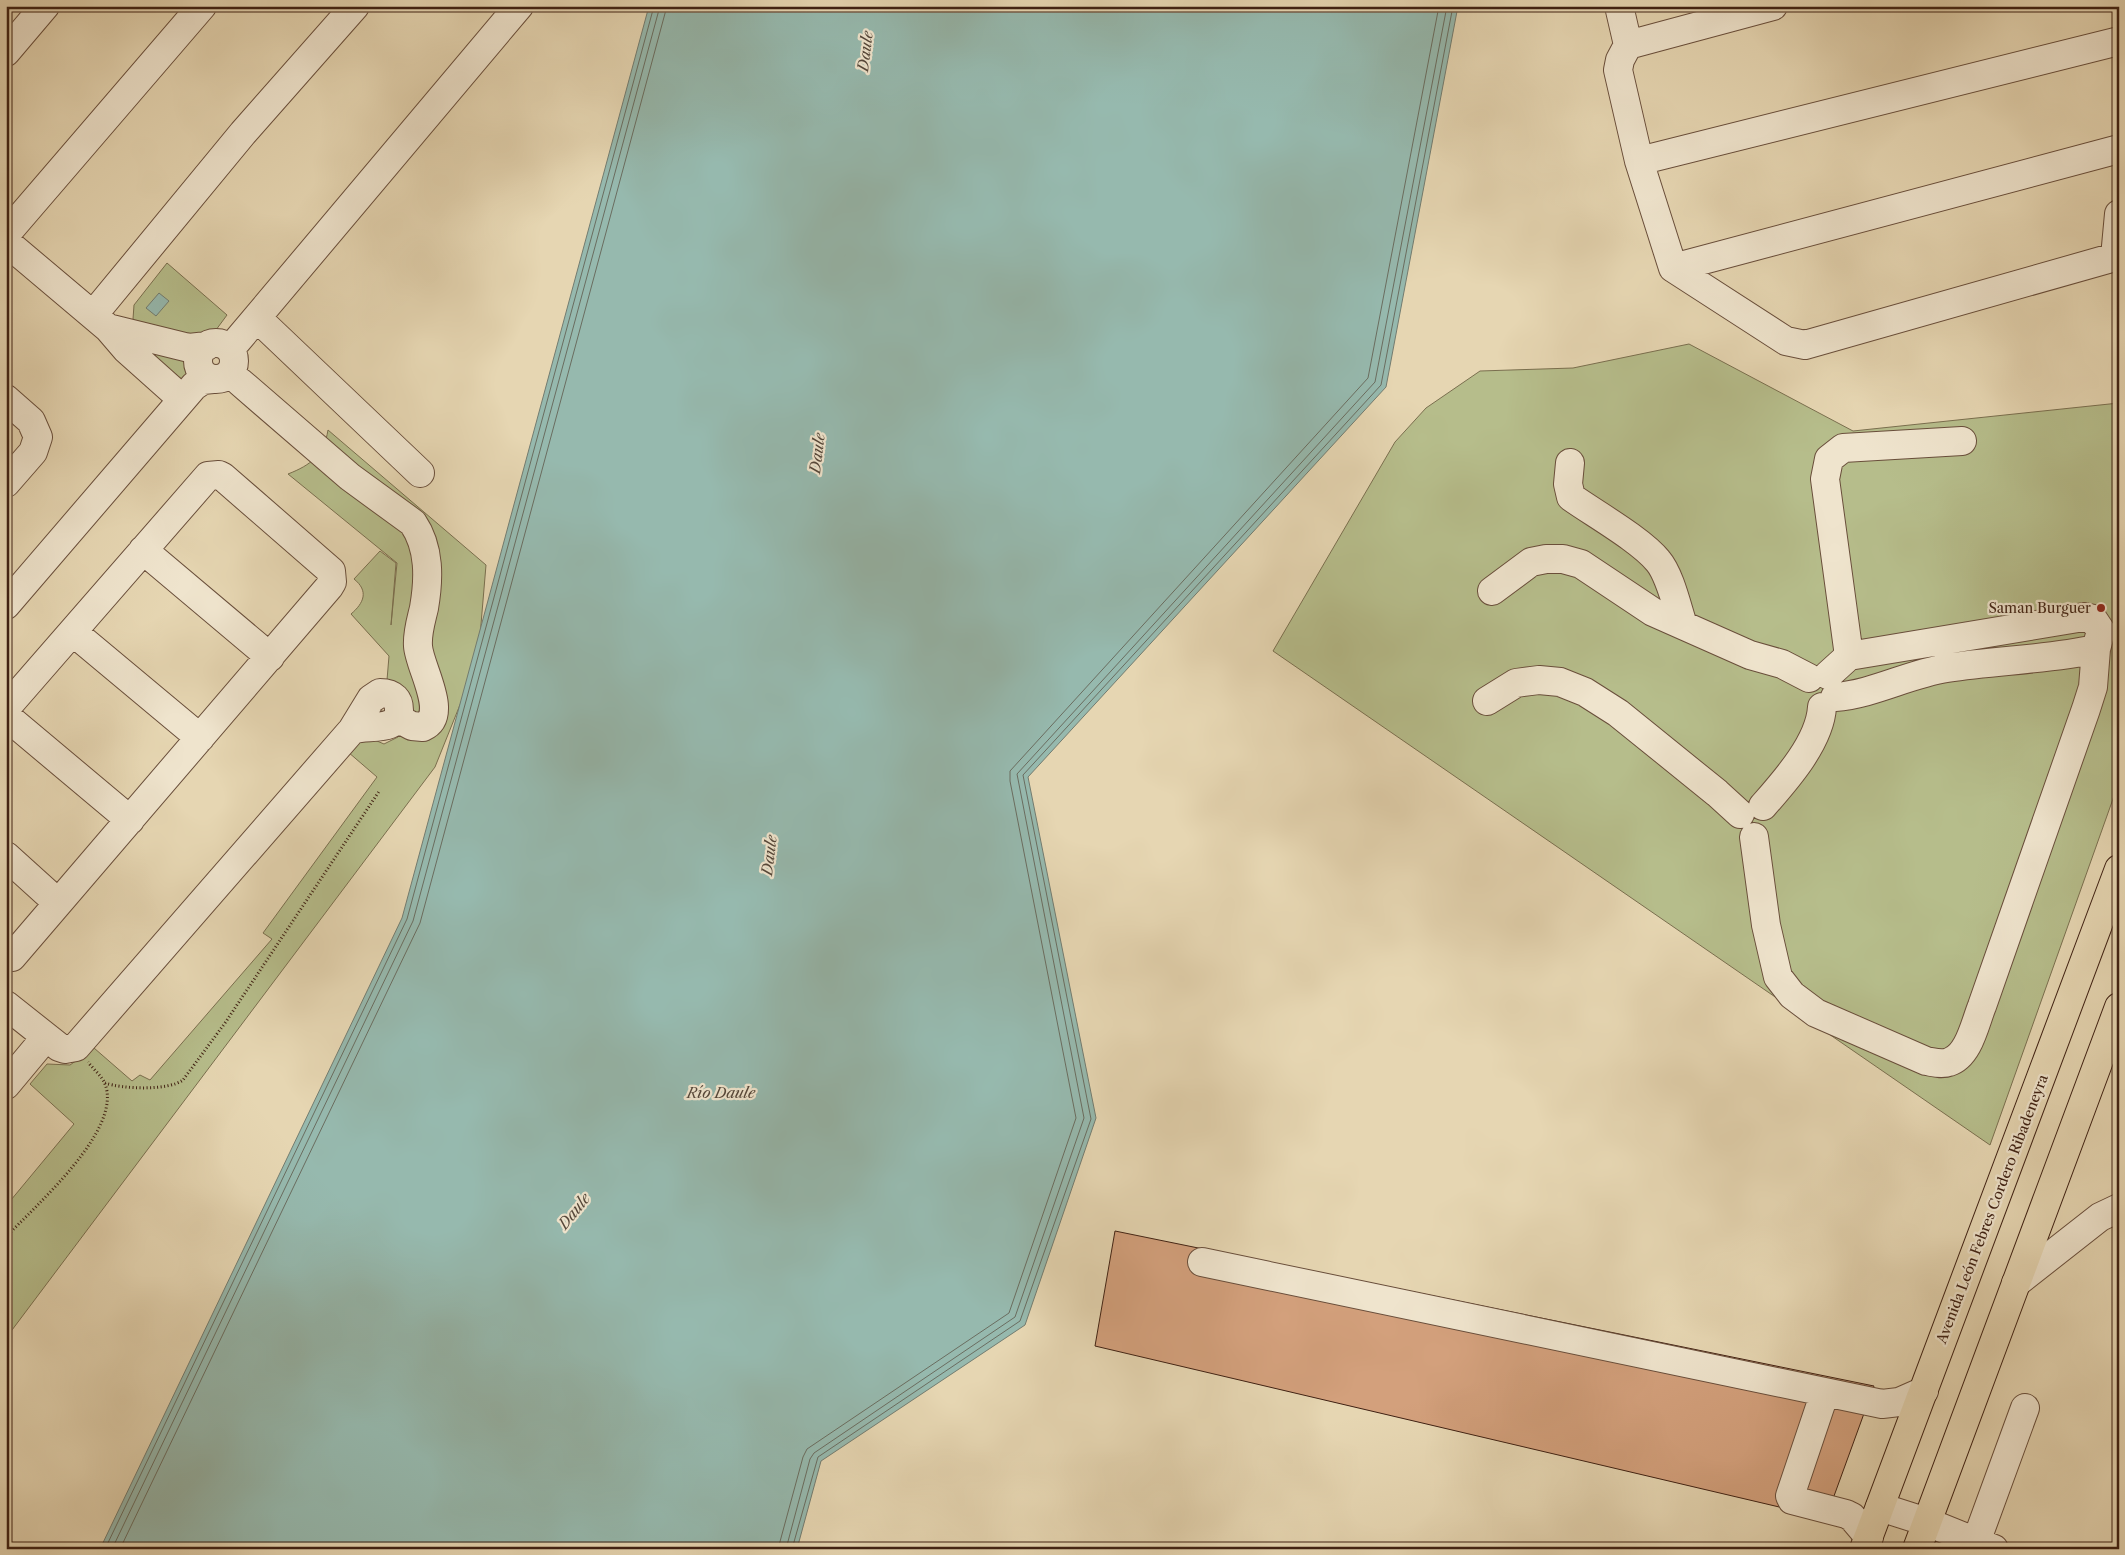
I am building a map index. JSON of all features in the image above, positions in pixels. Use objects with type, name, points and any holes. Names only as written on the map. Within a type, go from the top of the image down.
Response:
[{"type":"highway","name":"Avenida León Febres Cordero Ribadeneyra","points":[[1866,1543],[2119,869]]},
{"type":"highway","points":[[1917,1549],[2119,1007]]},
{"type":"street","points":[[6,52],[45,6]]},
{"type":"street","points":[[6,234],[202,6]]},
{"type":"street","points":[[100,322],[243,133],[355,6]]},
{"type":"street","points":[[6,604],[217,367],[519,6]]},
{"type":"street","points":[[1619,6],[1628,45],[1620,60],[1618,70],[1639,161],[1673,268],[1786,341],[1804,345],[2115,256],[2119,214]]},
{"type":"street","points":[[1628,45],[1773,6]]},
{"type":"street","points":[[1639,161],[2119,41]]},
{"type":"street","points":[[1673,268],[2119,149]]},
{"type":"street","points":[[6,242],[100,322],[126,349],[217,367]]},
{"type":"street","points":[[257,318],[420,474]]},
{"type":"street","points":[[6,1005],[46,1038],[65,1049],[71,1049],[82,1041],[352,730],[371,699],[380,693],[391,695],[398,703],[399,713],[397,718],[412,726],[423,728],[431,721],[434,711],[431,687],[421,664],[418,647],[418,633],[426,597],[427,562],[425,546],[420,533],[413,523],[350,477],[217,367],[189,348],[100,322]]},
{"type":"street","points":[[6,400],[31,421],[38,437],[33,452],[6,483]]},
{"type":"street","points":[[1849,656],[1826,479],[1829,459],[1843,448],[1962,441]]},
{"type":"street","points":[[1570,463],[1568,484],[1571,497],[1647,550],[1659,561],[1665,571],[1683,625]]},
{"type":"street","points":[[6,708],[204,479],[213,475],[223,477],[332,571],[332,582],[329,587],[12,957]]},
{"type":"street","points":[[143,550],[270,657]]},
{"type":"street","points":[[1492,591],[1531,562],[1546,559],[1563,559],[1582,564],[1653,612],[1750,655],[1782,664],[1823,689],[1854,696],[1914,674],[2106,634]]},
{"type":"street","points":[[1751,810],[1794,769],[1817,729],[1823,689],[1849,656],[2084,617],[2093,618],[2106,634]]},
{"type":"street","points":[[73,632],[200,738]]},
{"type":"street","points":[[1487,701],[1516,683],[1539,680],[1560,682],[1585,692],[1626,720],[1717,793],[1751,810],[1768,810],[1771,822],[1766,833],[1754,837],[1766,925],[1778,977],[1792,995],[1816,1013],[1926,1062],[1941,1064],[1956,1059],[1965,1047],[1982,1006],[2093,687],[2106,634]]},
{"type":"street","points":[[6,716],[130,820]]},
{"type":"street","points":[[6,856],[58,903]]},
{"type":"street","points":[[6,1085],[46,1038]]},
{"type":"street","points":[[2016,1283],[2100,1216],[2119,1208]]},
{"type":"street","points":[[1202,1262],[1882,1404],[1899,1402],[1924,1391]]},
{"type":"street","points":[[1825,1392],[1790,1496],[1792,1500],[1852,1517],[1866,1543]]},
{"type":"street","points":[[1880,1507],[1927,1522],[1985,1545],[2025,1408]]},
{"type":"path","points":[[6,1237],[86,1152],[106,1114],[107,1096],[105,1083],[123,1087],[141,1087],[176,1083],[183,1080],[225,1023],[380,790]]},
{"type":"green space","points":[[167,263],[227,315],[213,334],[196,338],[140,325],[133,319],[134,305]]},
{"type":"green space","points":[[135,344],[189,359],[190,369],[183,380]]},
{"type":"green space","points":[[1689,344],[1853,431],[2119,403],[2119,782],[1990,1145],[1273,651],[1395,442],[1426,408],[1480,371],[1573,368]]},
{"type":"green space","points":[[328,430],[486,565],[478,660],[435,767],[6,1338],[6,1206],[74,1124],[30,1084],[47,1064],[70,1065],[94,1048],[132,1081],[140,1075],[150,1080],[272,939],[263,933],[377,777],[348,752],[363,735],[384,744],[398,737],[405,730],[387,680],[389,656],[351,614],[359,606],[363,597],[362,588],[354,579],[380,551],[396,563],[391,625],[397,563],[288,474],[310,463],[320,453]]},
{"type":"water","name":"Río Daule","points":[[649,6],[1458,6],[1386,387],[1028,777],[1096,1118],[1025,1325],[821,1461],[797,1549],[100,1549],[402,918]]},
{"type":"water","points":[[159,293],[169,301],[156,316],[146,308]]},
{"type":"building","points":[[1115,1231],[1874,1386],[1826,1518],[1095,1346]]},
{"type":"place","name":"Saman Burguer","points":[[2101,608]]},
{"type":"water label","name":"Daule","points":[[865,51]]},
{"type":"water label","name":"Daule","points":[[817,453]]},
{"type":"water label","name":"Daule","points":[[769,855]]},
{"type":"water label","name":"Daule","points":[[574,1211]]}]
